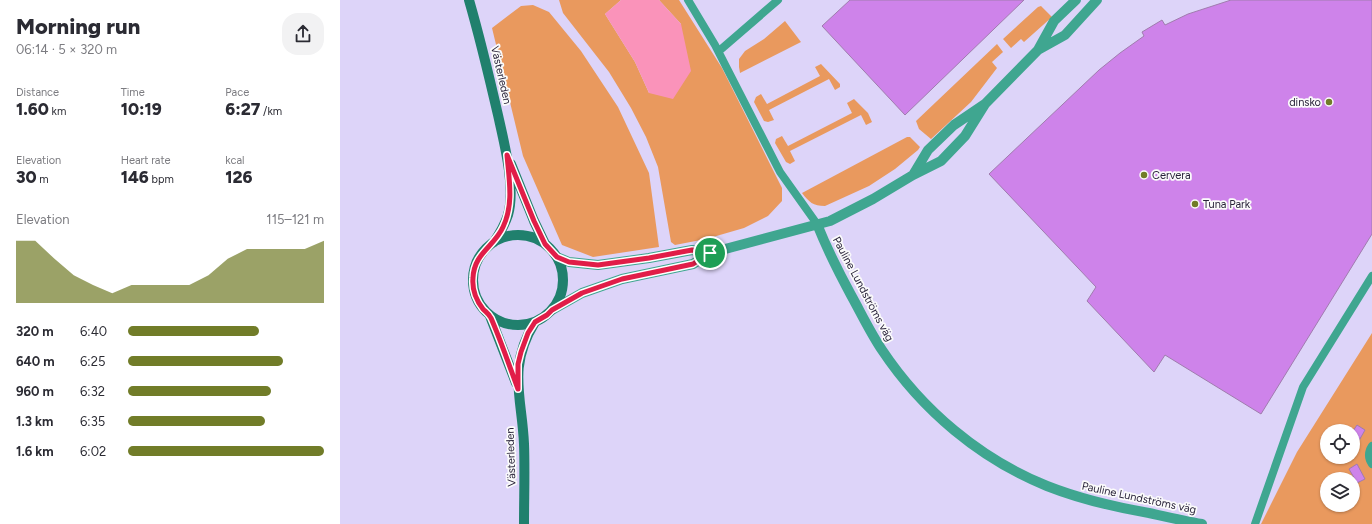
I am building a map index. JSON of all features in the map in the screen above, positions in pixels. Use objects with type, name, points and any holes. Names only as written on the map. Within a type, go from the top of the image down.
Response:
[{"type":"main road","name":"Västerleden","points":[[469,0],[483,47],[507,155],[510,190],[509,209],[503,228],[494,242]]},
{"type":"main road","name":"Västerleden","points":[[507,155],[545,244]]},
{"type":"main road","points":[[516,235],[531,237],[545,244],[557,257],[562,270],[563,284],[559,298],[552,310],[547,315],[535,322],[523,325],[512,325],[500,322],[490,316],[480,305],[474,292],[474,271],[483,252],[494,242],[516,235]]},
{"type":"main road","name":"Västerleden","points":[[490,316],[518,389]]},
{"type":"main road","name":"Västerleden","points":[[524,524],[524,443],[518,389],[518,364],[528,333],[535,322]]},
{"type":"street","points":[[913,175],[928,150],[954,125],[985,104],[1038,50],[1054,21],[1076,0]]},
{"type":"street","points":[[1038,50],[1065,35],[1097,0]]},
{"type":"street","points":[[552,310],[582,293],[622,279],[693,264],[710,253],[830,220],[873,199],[913,175],[941,161],[965,136],[985,104]]},
{"type":"street","name":"Pauline Lundströms väg","points":[[816,224],[828,252],[882,350],[918,395],[946,423],[967,441],[991,458],[1016,472],[1074,496],[1105,505],[1202,524]]},
{"type":"street","points":[[557,257],[569,262],[598,265],[692,250],[710,253]]},
{"type":"lane","points":[[688,0],[719,51],[780,172],[816,224]]},
{"type":"lane","points":[[719,51],[778,0]]},
{"type":"lane","points":[[1255,524],[1303,387],[1372,276]]},
{"type":"lane","points":[[1372,446],[1369,452],[1369,457],[1372,464]]},
{"type":"shaded area","points":[[559,0],[621,0],[605,14],[635,62],[649,93],[681,24],[659,0],[679,0],[722,68],[782,188],[782,201],[768,216],[744,228],[706,239],[675,245],[671,242],[658,167],[646,137],[631,108],[609,72],[563,13]]},
{"type":"shaded area","points":[[621,0],[659,0],[681,24],[691,71],[673,99],[649,93],[635,62],[605,14]]},
{"type":"shaded area","points":[[533,5],[549,12],[581,51],[618,107],[649,173],[659,247],[593,257],[562,245],[523,156],[492,28],[521,6]]},
{"type":"shaded area","points":[[1041,6],[1052,17],[1024,42],[1021,39],[1011,48],[1003,39],[1038,7]]},
{"type":"shaded area","points":[[785,21],[801,42],[740,73],[739,59],[745,51],[764,39]]},
{"type":"shaded area","points":[[997,44],[1003,52],[992,62],[997,68],[971,102],[931,139],[919,129],[916,121]]},
{"type":"shaded area","points":[[821,64],[840,84],[840,87],[835,90],[829,79],[769,110],[774,120],[768,122],[764,121],[754,102],[756,97],[761,94],[767,104],[820,76],[815,67]]},
{"type":"shaded area","points":[[854,99],[868,113],[872,122],[866,125],[861,115],[790,151],[795,161],[790,164],[786,162],[775,143],[776,139],[782,136],[788,146],[852,113],[847,103]]},
{"type":"shaded area","points":[[907,137],[910,137],[920,147],[918,150],[895,169],[869,186],[825,206],[812,203],[802,193]]},
{"type":"shaded area","points":[[1372,333],[1372,524],[1261,524],[1297,452]]},
{"type":"building","points":[[850,0],[1024,0],[905,115],[822,26]]},
{"type":"building","name":"Tuna Park","points":[[1231,0],[1372,0],[1372,234],[1261,414],[1165,355],[1154,372],[1087,301],[1096,287],[989,174],[1099,70],[1144,36],[1142,32],[1162,20],[1165,25],[1188,14]]},
{"type":"building","points":[[1360,427],[1365,430],[1360,439]]},
{"type":"building","points":[[1357,464],[1365,479],[1360,482],[1360,472],[1351,472],[1349,469]]},
{"type":"place","name":"dinsko","points":[[1329,102]]},
{"type":"place","name":"Cervera","points":[[1144,175]]},
{"type":"place","name":"Tuna Park","points":[[1195,204]]},
{"type":"route","points":[[507,155],[545,244],[557,257],[569,262],[598,265],[692,250],[710,253],[693,264],[622,279],[582,293],[552,310],[547,315],[535,322],[528,333],[521,352],[518,364],[518,389],[490,316],[480,305],[474,292],[473,278],[476,264],[483,252],[494,242],[503,228],[508,214],[510,190],[507,155]]}]
